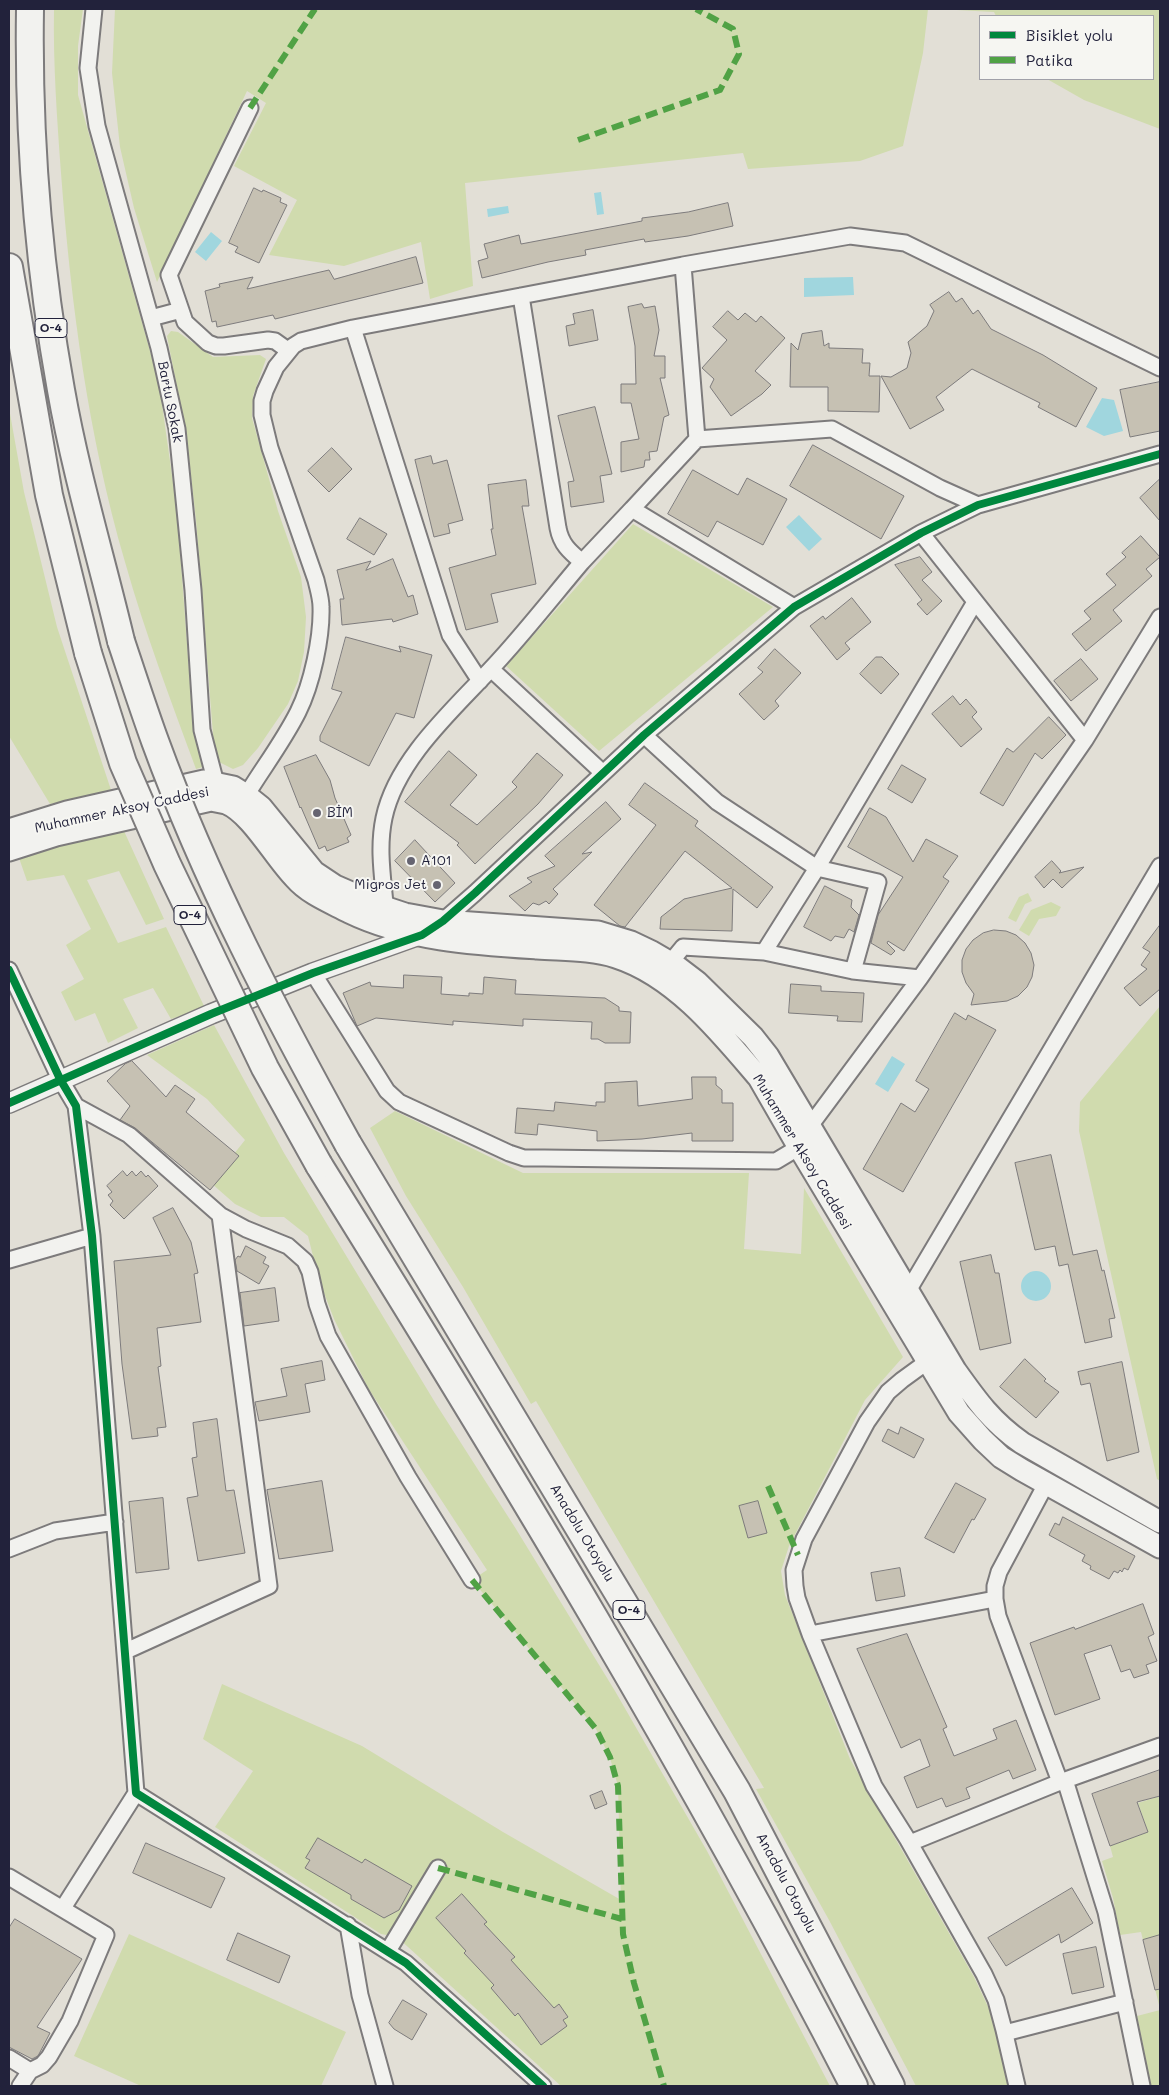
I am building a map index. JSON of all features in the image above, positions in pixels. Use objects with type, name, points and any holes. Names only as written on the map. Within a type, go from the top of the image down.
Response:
[{"type":"highway","name":"Anadolu Otoyolu","points":[[30,9],[29,84],[43,278],[61,391],[82,490],[99,549],[121,641],[155,742],[199,848],[248,956],[296,1051],[348,1144],[738,1791],[891,2086]]},
{"type":"highway","name":"O-4","points":[[9,267],[49,494],[88,653],[123,762],[167,864],[265,1068],[320,1165],[580,1590],[742,1873],[854,2086]]},
{"type":"main road","name":"Muhammer Aksoy Caddesi","points":[[9,830],[67,812],[118,802],[204,781],[230,797],[261,807],[314,872],[386,917],[422,935],[484,944],[592,951],[616,957],[639,966],[664,970],[697,982],[753,1037],[773,1063],[908,1291],[959,1413],[982,1440],[1001,1456],[1046,1484],[1160,1547]]},
{"type":"main road","name":"Muhammer Aksoy Caddesi","points":[[9,850],[56,835],[230,797]]},
{"type":"main road","name":"Muhammer Aksoy Caddesi","points":[[386,917],[405,914],[443,921],[598,932],[631,942],[664,970],[693,1006],[730,1043],[759,1078],[797,1144],[935,1356],[986,1414],[1002,1430],[1022,1443],[1160,1522]]},
{"type":"main road","points":[[797,1144],[810,1126]]},
{"type":"street","name":"Bartu Sokak","points":[[94,9],[88,68],[93,107],[151,318],[177,429],[193,590],[202,730],[230,797]]},
{"type":"street","points":[[250,108],[169,275],[185,322],[208,343],[216,346],[268,340],[275,341],[289,350]]},
{"type":"street","points":[[230,797],[290,726],[303,702],[315,653],[320,620],[320,597],[316,580],[270,448],[262,415],[264,391],[276,367],[289,350],[300,341],[353,328],[682,265],[850,236],[905,243],[1160,368]]},
{"type":"street","points":[[682,265],[697,438]]},
{"type":"street","points":[[521,296],[560,539],[565,548],[582,562]]},
{"type":"street","points":[[151,318],[181,310]]},
{"type":"street","points":[[353,328],[450,635],[480,681]]},
{"type":"street","points":[[386,948],[381,841],[384,818],[390,797],[408,761],[491,669],[582,562],[697,438],[832,429],[940,488],[978,505]]},
{"type":"street","points":[[9,1103],[211,1014],[313,974],[422,935],[443,921],[475,893],[644,735],[794,607],[921,533],[978,505],[1160,454]]},
{"type":"street","points":[[632,509],[794,607]]},
{"type":"street","points":[[921,533],[1085,740]]},
{"type":"street","points":[[764,952],[817,868],[975,602]]},
{"type":"street","points":[[810,1126],[920,978],[1085,740],[1156,635],[1160,617]]},
{"type":"street","points":[[491,669],[603,773]]},
{"type":"street","points":[[644,735],[717,802],[817,868],[878,882],[852,970]]},
{"type":"street","points":[[908,1291],[1160,866]]},
{"type":"street","points":[[664,970],[683,948],[764,952],[852,970],[920,978]]},
{"type":"street","points":[[9,970],[60,1079],[76,1106],[92,1236],[136,1793],[63,1908]]},
{"type":"street","points":[[313,974],[387,1091],[399,1102],[509,1153],[524,1158],[776,1161],[791,1152],[797,1144]]},
{"type":"street","points":[[76,1106],[123,1132],[142,1145],[220,1215],[246,1229],[288,1246],[305,1260],[328,1336],[408,1478],[472,1580]]},
{"type":"street","points":[[126,1651],[268,1586],[220,1215]]},
{"type":"street","points":[[9,1260],[92,1236]]},
{"type":"street","points":[[935,1356],[888,1392],[867,1422],[804,1539],[794,1570],[795,1586],[797,1598],[810,1634],[874,1786],[910,1843],[984,1974],[996,2000],[1017,2086]]},
{"type":"street","points":[[1046,1484],[999,1572],[995,1586],[995,1599],[1005,1638],[1063,1781],[1104,1904],[1142,2086]]},
{"type":"street","points":[[9,1549],[55,1531],[115,1522]]},
{"type":"street","points":[[810,1634],[995,1599]]},
{"type":"street","points":[[910,1843],[1063,1781],[1160,1746]]},
{"type":"street","points":[[136,1793],[406,1963],[429,1981],[543,2086]]},
{"type":"street","points":[[388,1951],[438,1868]]},
{"type":"street","points":[[9,1877],[106,1935],[88,1983],[49,2058],[42,2065],[30,2071],[21,2086],[9,2078]]},
{"type":"street","points":[[348,1925],[360,1995],[385,2086]]},
{"type":"street","points":[[1005,2033],[1125,2002]]},
{"type":"street","points":[[9,2060],[30,2071]]},
{"type":"green space","points":[[54,9],[83,9],[78,46],[78,95],[159,383],[177,511],[192,710],[203,767],[196,769],[141,615],[112,514],[91,418],[76,321],[65,222],[56,91]]},
{"type":"green space","points":[[115,9],[928,9],[923,53],[903,146],[860,161],[748,169],[743,153],[465,183],[473,286],[430,299],[421,242],[344,266],[269,255],[297,200],[234,166],[266,103],[247,91],[157,282],[134,208],[120,147],[112,73]]},
{"type":"green space","points":[[938,9],[1160,9],[1160,129],[1084,100],[1049,80],[1154,80],[1154,15],[996,15],[994,12]]},
{"type":"green space","points":[[171,331],[178,332],[213,357],[260,355],[266,359],[253,396],[252,418],[278,511],[301,577],[306,617],[304,652],[298,681],[288,704],[258,748],[243,765],[233,769],[219,762],[214,747],[196,520],[186,433],[167,336]]},
{"type":"green space","points":[[9,408],[24,492],[57,627],[112,793],[50,804],[9,736]]},
{"type":"green space","points":[[633,524],[773,607],[599,751],[506,666]]},
{"type":"green space","points":[[124,831],[164,919],[146,925],[119,871],[87,880],[118,943],[166,927],[205,1008],[171,1019],[153,988],[123,999],[138,1028],[108,1043],[95,1013],[75,1021],[61,992],[84,979],[66,945],[91,929],[64,875],[27,881],[18,855]]},
{"type":"green space","points":[[1028,893],[1032,901],[1025,904],[1016,922],[1008,918],[1019,897]]},
{"type":"green space","points":[[1051,902],[1061,907],[1056,916],[1039,919],[1029,936],[1019,930],[1031,910]]},
{"type":"green space","points":[[1160,1006],[1160,1481],[1157,1479],[1079,1131],[1080,1102]]},
{"type":"green space","points":[[214,1025],[284,1153],[436,1404],[516,1529],[615,1691],[707,1851],[830,2086],[561,2086],[397,1937],[381,1934],[215,1827],[253,1771],[203,1739],[222,1684],[362,1746],[503,1832],[621,1900],[618,1786],[610,1758],[596,1729],[472,1580],[487,1570],[368,1388],[334,1319],[319,1280],[308,1236],[284,1217],[261,1217],[235,1204],[211,1183],[245,1140],[207,1099],[147,1055]]},
{"type":"green space","points":[[395,1111],[523,1173],[749,1173],[744,1249],[801,1254],[804,1188],[903,1357],[865,1400],[789,1546],[781,1571],[785,1595],[850,1759],[974,1977],[992,2015],[1008,2086],[916,2086],[829,1920],[756,1789],[764,1788],[536,1401],[531,1404],[463,1287],[406,1196],[370,1128]]},
{"type":"green space","points":[[1160,1796],[1160,2009],[1141,1932],[1120,1935],[1113,1898],[1102,1861],[1113,1857],[1110,1846],[1148,1832],[1138,1803]]},
{"type":"green space","points":[[129,1934],[346,2032],[321,2086],[141,2086],[74,2056]]},
{"type":"green space","points":[[1160,2010],[1160,2086],[1151,2086],[1137,2016]]},
{"type":"water","points":[[601,192],[604,214],[597,215],[594,193]]},
{"type":"water","points":[[508,206],[509,213],[488,217],[487,209]]},
{"type":"water","points":[[211,232],[222,241],[206,261],[195,252]]},
{"type":"water","points":[[853,277],[854,295],[804,297],[804,278]]},
{"type":"water","points":[[1102,398],[1114,400],[1123,431],[1104,436],[1086,427]]},
{"type":"water","points":[[799,515],[822,539],[809,551],[786,527]]},
{"type":"water","points":[[892,1056],[905,1064],[888,1092],[875,1084]]},
{"type":"water","points":[[1036,1271],[1042,1272],[1050,1280],[1050,1292],[1042,1300],[1036,1301],[1030,1300],[1022,1292],[1021,1286],[1022,1280],[1030,1272]]},
{"type":"building","points":[[254,188],[281,198],[280,202],[287,205],[259,263],[235,252],[238,247],[229,243]]},
{"type":"building","points":[[728,203],[733,226],[688,236],[645,242],[644,239],[585,250],[586,255],[482,278],[478,261],[488,258],[484,244],[519,235],[521,244],[642,221],[642,218],[688,212]]},
{"type":"building","points":[[416,257],[423,283],[275,319],[273,315],[217,327],[216,321],[212,322],[205,291],[220,287],[219,284],[253,277],[247,289],[329,270],[334,279]]},
{"type":"building","points":[[949,292],[956,302],[962,298],[973,314],[978,310],[991,329],[1043,355],[1097,388],[1076,427],[1038,407],[1040,403],[972,369],[936,397],[944,410],[910,429],[881,376],[891,377],[907,368],[911,353],[908,342],[927,326],[934,311],[930,305]]},
{"type":"building","points":[[642,304],[644,308],[655,306],[659,330],[654,356],[665,356],[665,378],[660,378],[669,415],[664,417],[657,451],[649,452],[650,460],[645,460],[644,467],[621,472],[621,442],[639,439],[631,403],[621,403],[621,384],[636,384],[635,346],[628,307]]},
{"type":"building","points":[[593,310],[598,340],[569,346],[566,326],[575,324],[573,314]]},
{"type":"building","points":[[728,311],[738,320],[745,313],[756,322],[761,316],[785,338],[755,371],[771,385],[762,394],[731,416],[710,387],[714,379],[702,368],[727,340],[713,327]]},
{"type":"building","points":[[822,331],[824,346],[829,343],[829,348],[863,349],[862,363],[870,363],[869,376],[880,376],[879,412],[828,411],[828,387],[790,387],[791,343],[798,350],[802,334]]},
{"type":"building","points":[[1160,382],[1160,431],[1130,437],[1120,390]]},
{"type":"building","points":[[595,407],[612,474],[600,476],[604,502],[571,507],[568,482],[574,481],[558,416]]},
{"type":"building","points":[[813,445],[904,496],[881,539],[790,486]]},
{"type":"building","points":[[332,448],[352,469],[329,492],[308,471]]},
{"type":"building","points":[[431,456],[433,464],[447,460],[463,520],[448,524],[450,533],[434,537],[415,460]]},
{"type":"building","points":[[693,470],[738,495],[747,478],[787,499],[763,545],[717,521],[708,537],[668,514]]},
{"type":"building","points":[[1160,479],[1160,521],[1140,498]]},
{"type":"building","points":[[526,480],[529,506],[522,506],[536,584],[491,594],[498,622],[466,630],[449,568],[496,555],[491,529],[493,529],[488,485]]},
{"type":"building","points":[[360,518],[387,534],[374,555],[347,539]]},
{"type":"building","points":[[1141,536],[1160,557],[1146,569],[1152,576],[1113,610],[1122,621],[1086,651],[1072,634],[1091,619],[1084,611],[1116,585],[1106,574],[1126,557],[1122,553]]},
{"type":"building","points":[[920,557],[932,572],[922,580],[942,601],[927,615],[917,604],[922,600],[895,565]]},
{"type":"building","points":[[393,559],[408,597],[413,595],[418,614],[393,622],[392,619],[342,625],[340,599],[344,599],[337,570],[371,561],[366,570]]},
{"type":"building","points":[[852,598],[871,622],[845,643],[850,649],[837,660],[810,626],[823,616],[825,619]]},
{"type":"building","points":[[346,637],[401,652],[399,646],[432,655],[414,718],[396,713],[369,766],[320,741],[320,736],[342,692],[332,689]]},
{"type":"building","points":[[775,649],[801,673],[775,701],[779,706],[764,720],[739,694],[763,672],[758,668]]},
{"type":"building","points":[[876,657],[882,657],[899,674],[881,694],[860,674]]},
{"type":"building","points":[[1081,659],[1098,679],[1071,701],[1054,681]]},
{"type":"building","points":[[953,696],[960,705],[966,699],[977,712],[972,717],[982,729],[961,747],[932,714]]},
{"type":"building","points":[[1049,717],[1066,735],[1042,759],[1035,753],[1003,806],[980,793],[1007,748],[1013,752]]},
{"type":"building","points":[[449,751],[477,775],[450,805],[477,825],[517,787],[512,782],[537,753],[563,775],[538,804],[475,864],[457,845],[459,843],[405,802]]},
{"type":"building","points":[[316,755],[330,780],[335,798],[351,835],[347,838],[349,842],[327,851],[325,846],[319,849],[284,767]]},
{"type":"building","points":[[902,765],[926,779],[912,803],[888,789]]},
{"type":"building","points":[[645,783],[698,821],[695,826],[773,887],[757,908],[733,889],[732,931],[660,929],[661,917],[684,899],[732,888],[685,851],[625,927],[620,926],[594,905],[656,825],[629,805]]},
{"type":"building","points":[[606,802],[621,819],[582,854],[592,852],[553,889],[558,894],[549,904],[546,901],[539,905],[533,903],[525,911],[509,896],[532,882],[527,878],[555,866],[545,856]]},
{"type":"building","points":[[870,808],[886,817],[913,862],[926,839],[958,856],[943,877],[949,881],[904,951],[888,941],[887,943],[895,951],[891,955],[871,943],[878,915],[903,877],[848,847]]},
{"type":"building","points":[[415,840],[455,883],[435,902],[395,861]]},
{"type":"building","points":[[1052,861],[1061,871],[1059,873],[1084,867],[1062,888],[1053,879],[1044,888],[1035,877]]},
{"type":"building","points":[[825,886],[852,900],[851,907],[859,915],[854,932],[849,929],[844,938],[835,936],[831,941],[804,927]]},
{"type":"building","points":[[1160,925],[1160,989],[1140,1006],[1124,988],[1147,969],[1141,965],[1150,952],[1143,948]]},
{"type":"building","points":[[994,930],[1006,931],[1016,935],[1025,943],[1031,953],[1034,965],[1032,977],[1027,987],[1018,996],[1007,1001],[971,1005],[974,994],[966,983],[962,972],[962,960],[966,949],[973,940],[983,933]]},
{"type":"building","points":[[404,975],[442,977],[441,994],[469,996],[469,993],[483,994],[484,977],[516,980],[515,994],[605,998],[619,1007],[619,1011],[631,1012],[630,1043],[605,1043],[598,1039],[591,1039],[592,1022],[523,1019],[523,1026],[453,1021],[453,1025],[376,1018],[357,1026],[343,993],[370,982],[371,986],[403,988]]},
{"type":"building","points":[[791,984],[821,986],[821,991],[864,993],[862,1022],[837,1021],[838,1016],[789,1013]]},
{"type":"building","points":[[955,1013],[966,1020],[968,1015],[996,1030],[903,1192],[863,1169],[901,1103],[915,1112],[929,1089],[916,1081]]},
{"type":"building","points":[[132,1061],[166,1097],[175,1085],[195,1099],[186,1112],[239,1156],[210,1190],[135,1128],[120,1120],[130,1106],[107,1081],[125,1064]]},
{"type":"building","points":[[692,1077],[716,1077],[716,1085],[722,1090],[722,1103],[733,1103],[733,1141],[692,1141],[692,1133],[642,1139],[597,1141],[597,1131],[538,1124],[537,1135],[515,1133],[517,1108],[554,1111],[555,1102],[596,1106],[596,1102],[605,1102],[605,1083],[637,1081],[638,1106],[692,1099]]},
{"type":"building","points":[[1051,1155],[1073,1255],[1097,1250],[1102,1271],[1104,1270],[1115,1318],[1109,1319],[1112,1337],[1085,1343],[1068,1264],[1059,1266],[1055,1246],[1035,1250],[1015,1163]]},
{"type":"building","points":[[123,1171],[127,1176],[132,1171],[136,1176],[141,1171],[146,1177],[148,1175],[158,1186],[124,1219],[110,1205],[113,1201],[108,1195],[112,1192],[107,1186]]},
{"type":"building","points":[[173,1208],[191,1242],[198,1273],[194,1274],[201,1322],[157,1328],[161,1366],[158,1367],[166,1427],[157,1428],[158,1436],[132,1439],[122,1364],[114,1261],[171,1255],[153,1218]]},
{"type":"building","points":[[246,1246],[266,1257],[263,1263],[269,1266],[259,1284],[237,1271],[235,1260],[238,1256],[240,1257]]},
{"type":"building","points":[[991,1255],[995,1273],[999,1273],[1011,1343],[980,1350],[960,1262]]},
{"type":"building","points":[[275,1288],[279,1321],[244,1326],[240,1293]]},
{"type":"building","points":[[1025,1359],[1046,1379],[1044,1381],[1059,1392],[1036,1418],[1000,1387]]},
{"type":"building","points":[[322,1361],[325,1380],[305,1384],[310,1412],[259,1421],[255,1402],[287,1396],[281,1369]]},
{"type":"building","points":[[1122,1362],[1139,1452],[1107,1461],[1090,1383],[1081,1385],[1078,1372]]},
{"type":"building","points":[[217,1419],[226,1491],[234,1490],[245,1553],[198,1561],[187,1498],[198,1496],[192,1458],[197,1457],[193,1423]]},
{"type":"building","points":[[901,1427],[924,1439],[914,1458],[882,1441],[888,1429],[898,1434]]},
{"type":"building","points":[[322,1481],[333,1551],[279,1559],[267,1490]]},
{"type":"building","points":[[956,1483],[986,1499],[974,1520],[972,1519],[954,1553],[925,1538]]},
{"type":"building","points":[[163,1498],[169,1569],[136,1573],[129,1502]]},
{"type":"building","points":[[758,1501],[767,1533],[748,1538],[739,1506]]},
{"type":"building","points":[[1063,1517],[1135,1556],[1128,1570],[1124,1568],[1122,1572],[1120,1570],[1118,1573],[1114,1571],[1109,1579],[1090,1569],[1091,1566],[1082,1561],[1085,1555],[1049,1535],[1055,1523],[1059,1525]]},
{"type":"building","points":[[900,1568],[905,1596],[876,1601],[871,1573]]},
{"type":"building","points":[[1143,1604],[1154,1634],[1148,1637],[1157,1661],[1146,1665],[1149,1673],[1134,1678],[1130,1669],[1121,1672],[1111,1645],[1084,1654],[1100,1699],[1055,1715],[1030,1643]]},
{"type":"building","points":[[907,1634],[947,1727],[943,1729],[954,1756],[997,1739],[993,1729],[1016,1720],[1036,1770],[1013,1779],[1009,1770],[966,1788],[970,1798],[946,1807],[942,1798],[917,1808],[904,1777],[930,1766],[920,1739],[901,1748],[857,1649]]},
{"type":"building","points":[[1160,1770],[1160,1796],[1137,1802],[1148,1832],[1110,1846],[1092,1794]]},
{"type":"building","points":[[602,1791],[607,1804],[595,1809],[590,1796]]},
{"type":"building","points":[[318,1838],[362,1863],[365,1859],[412,1886],[399,1910],[384,1918],[351,1899],[351,1895],[305,1868],[310,1860],[306,1858]]},
{"type":"building","points":[[146,1843],[225,1878],[211,1908],[133,1873]]},
{"type":"building","points":[[1072,1888],[1093,1923],[1061,1943],[1059,1934],[1006,1966],[988,1938]]},
{"type":"building","points":[[462,1894],[487,1922],[484,1924],[515,1957],[511,1960],[554,2008],[559,2004],[568,2017],[563,2020],[567,2026],[541,2045],[518,2013],[515,2016],[491,1988],[494,1985],[464,1953],[466,1951],[436,1918]]},
{"type":"building","points":[[15,1919],[82,1959],[37,2027],[50,2033],[38,2056],[32,2059],[9,2047],[9,1928]]},
{"type":"building","points":[[238,1933],[290,1956],[279,1983],[227,1960]]},
{"type":"building","points":[[1160,1935],[1160,1989],[1155,1990],[1143,1940]]},
{"type":"building","points":[[1096,1947],[1104,1987],[1072,1994],[1063,1954]]},
{"type":"building","points":[[403,2000],[427,2014],[412,2040],[394,2029],[389,2023]]},
{"type":"marked path","points":[[250,108],[315,9]]},
{"type":"marked path","points":[[578,140],[720,90],[739,54],[733,29],[696,9]]},
{"type":"marked path","points":[[768,1486],[798,1555]]},
{"type":"marked path","points":[[472,1580],[596,1729],[610,1757],[618,1786],[623,1934],[634,1983],[664,2086]]},
{"type":"marked path","points":[[438,1868],[622,1919]]},
{"type":"cycle path","points":[[9,1103],[211,1014],[313,973],[422,935],[443,921],[475,893],[644,735],[794,607],[921,533],[978,505],[1160,454]]},
{"type":"cycle path","points":[[9,970],[60,1079],[76,1106],[92,1236],[136,1793],[406,1963],[543,2086]]},
{"type":"place","name":"BİM","points":[[317,813]]},
{"type":"place","name":"A101","points":[[411,861]]},
{"type":"place","name":"Migros Jet","points":[[437,885]]}]
